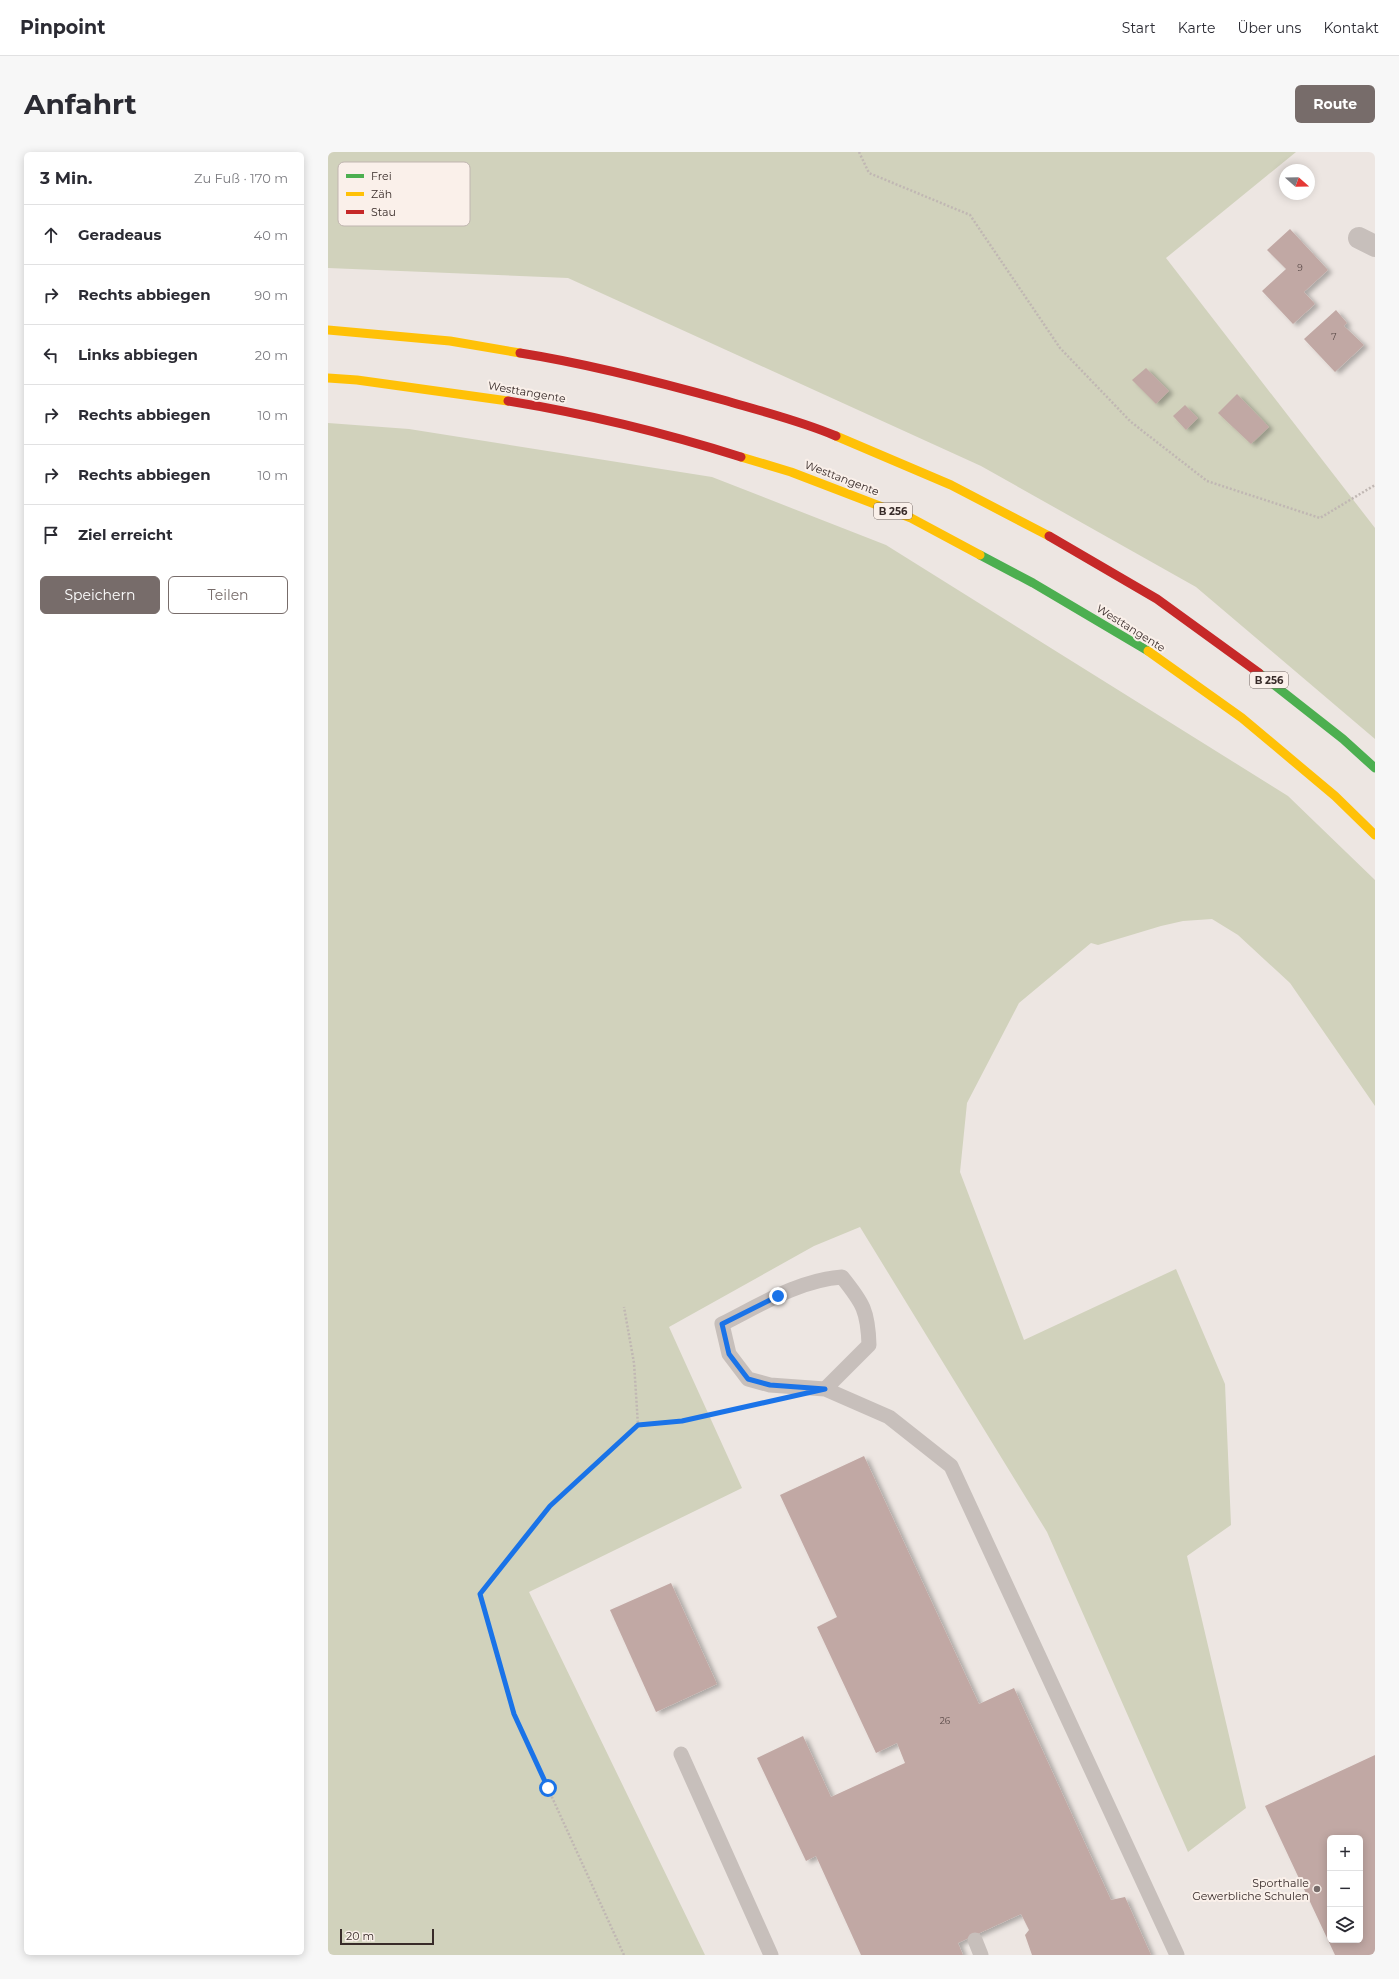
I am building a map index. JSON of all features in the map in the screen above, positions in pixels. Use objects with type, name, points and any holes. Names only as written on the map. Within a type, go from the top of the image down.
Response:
[{"type":"highway","name":"B 256","points":[[328,330],[450,342],[570,361],[684,389],[811,425],[951,484],[1047,535],[1157,599],[1244,661],[1343,739],[1375,768]]},
{"type":"highway","name":"Westtangente","points":[[328,378],[357,380],[472,395],[575,413],[690,441],[791,472],[911,518],[1033,583],[1144,648],[1242,718],[1335,796],[1375,834]]},
{"type":"lane","points":[[825,1389],[869,1345],[869,1322],[859,1298],[842,1277],[822,1279],[778,1296],[722,1324],[729,1354],[748,1379],[770,1385],[825,1389],[889,1417],[951,1466],[1177,1955]]},
{"type":"lane","points":[[681,1754],[771,1955]]},
{"type":"lane","points":[[975,1940],[981,1955]]},
{"type":"path","points":[[859,152],[869,173],[970,216],[1060,348],[1132,422],[1207,481],[1320,518],[1375,485]]},
{"type":"path","points":[[624,1307],[634,1363],[638,1425]]},
{"type":"path","points":[[624,1955],[514,1714],[480,1594],[550,1506],[638,1425],[682,1421],[758,1404]]},
{"type":"green space","points":[[328,152],[1296,152],[1281,164],[1279,164],[1279,166],[1166,258],[1375,528],[1375,739],[1196,587],[981,466],[568,278],[328,268]]},
{"type":"green space","points":[[328,423],[409,429],[712,477],[886,545],[1288,796],[1375,880],[1375,1106],[1290,983],[1238,935],[1212,919],[1183,921],[1098,945],[1091,943],[1019,1003],[967,1103],[960,1172],[1024,1340],[1176,1269],[1225,1384],[1231,1525],[1187,1556],[1246,1808],[1188,1852],[1047,1532],[860,1227],[814,1246],[669,1327],[742,1488],[529,1592],[705,1955],[328,1955]]},
{"type":"building","points":[[1290,229],[1328,270],[1304,292],[1315,304],[1293,324],[1262,291],[1286,269],[1267,250]]},
{"type":"building","points":[[1336,310],[1347,323],[1344,326],[1364,345],[1335,372],[1304,339]]},
{"type":"building","points":[[1146,368],[1169,391],[1156,404],[1132,380]]},
{"type":"building","points":[[1237,394],[1269,427],[1251,444],[1218,413]]},
{"type":"building","points":[[1185,405],[1198,418],[1186,430],[1173,416]]},
{"type":"building","points":[[864,1456],[979,1704],[1014,1688],[1111,1900],[1125,1897],[1151,1955],[1032,1955],[1025,1935],[1029,1930],[1021,1914],[958,1943],[963,1955],[861,1955],[816,1856],[806,1861],[757,1758],[803,1736],[831,1797],[905,1763],[897,1743],[876,1753],[817,1627],[837,1617],[780,1495]]},
{"type":"building","points":[[671,1583],[717,1684],[656,1712],[610,1610]]},
{"type":"building","name":"Sporthalle Gewerbliche Schulen","points":[[1375,1755],[1375,1955],[1335,1955],[1329,1943],[1363,1943],[1363,1835],[1327,1835],[1327,1938],[1265,1806]]},
{"type":"traffic: fast","points":[[980,555],[1033,583],[1148,651]]},
{"type":"traffic: fast","points":[[1259,673],[1343,739],[1375,768]]},
{"type":"traffic: slow","points":[[328,330],[450,341],[520,353]]},
{"type":"traffic: slow","points":[[328,378],[357,380],[508,401]]},
{"type":"traffic: slow","points":[[836,436],[951,485],[1049,536]]},
{"type":"traffic: slow","points":[[741,457],[791,472],[911,518],[980,555]]},
{"type":"traffic: slow","points":[[1148,651],[1242,718],[1335,796],[1375,835]]},
{"type":"traffic: jam","points":[[520,353],[598,368],[676,387],[782,417],[836,436]]},
{"type":"traffic: jam","points":[[508,401],[626,425],[741,457]]},
{"type":"traffic: jam","points":[[1049,536],[1157,599],[1259,673]]},
{"type":"place","name":"Sporthalle Gewerbliche Schulen","points":[[1317,1889]]},
{"type":"route","points":[[548,1788],[514,1714],[480,1594],[550,1506],[638,1425],[682,1421],[825,1389],[770,1385],[748,1379],[729,1354],[722,1324],[778,1296]]}]
